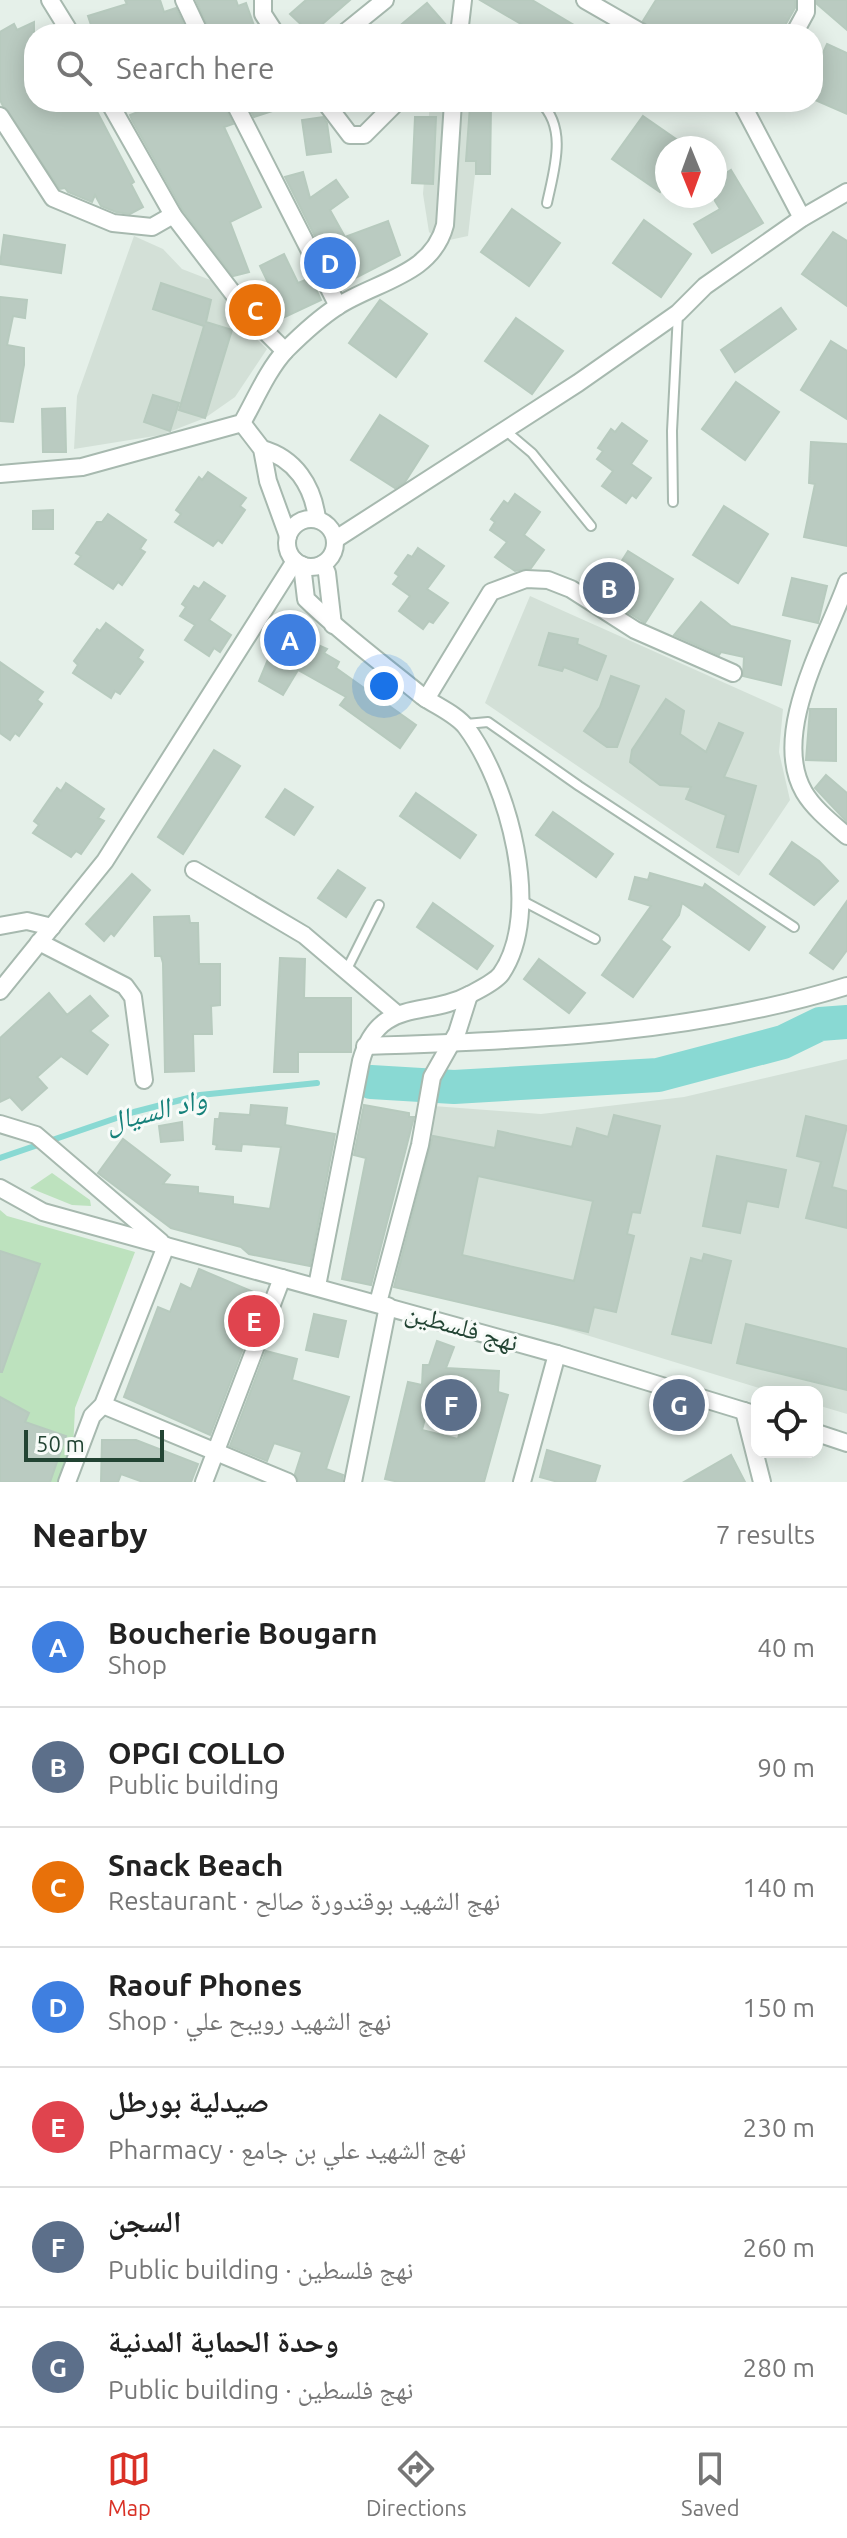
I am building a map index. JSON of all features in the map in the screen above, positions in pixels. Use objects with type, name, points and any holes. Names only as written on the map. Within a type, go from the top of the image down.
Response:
[{"type":"street","points":[[50,0],[65,24]]},
{"type":"street","points":[[184,0],[195,24]]},
{"type":"street","points":[[263,0],[263,14],[270,24]]},
{"type":"street","points":[[355,24],[385,0]]},
{"type":"street","points":[[460,24],[463,0]]},
{"type":"street","points":[[585,0],[627,24]]},
{"type":"street","points":[[799,24],[806,12],[806,0]]},
{"type":"street","points":[[114,112],[173,215],[251,317],[285,351]]},
{"type":"street","points":[[239,112],[338,306]]},
{"type":"street","points":[[333,112],[350,135],[357,136],[364,135],[387,112]]},
{"type":"street","points":[[0,474],[82,467],[242,423],[285,351],[338,306],[416,266],[432,256],[440,245],[447,208],[452,112]]},
{"type":"street","points":[[746,112],[802,218]]},
{"type":"street","points":[[0,116],[53,198],[113,223],[152,227],[173,215]]},
{"type":"street","points":[[298,563],[323,564],[331,557],[336,539],[506,431],[678,313],[705,286],[802,218],[847,192]]},
{"type":"street","points":[[242,423],[262,449],[268,481],[288,536],[287,547],[298,563],[306,599],[333,625],[426,699],[465,725],[501,797],[513,837],[521,900],[512,952],[500,977],[448,1004],[397,1014],[371,1032],[363,1053],[317,1286]]},
{"type":"street","points":[[262,449],[282,454],[299,474],[314,497],[317,519]]},
{"type":"street","points":[[288,536],[301,521],[317,519],[330,527],[336,539]]},
{"type":"street","points":[[0,991],[105,861],[298,563]]},
{"type":"street","points":[[323,564],[327,573],[333,625]]},
{"type":"street","points":[[426,699],[491,592],[526,579],[548,580],[571,589],[635,630],[733,673]]},
{"type":"street","points":[[847,582],[804,689],[791,746],[804,793],[847,836]]},
{"type":"street","points":[[194,870],[304,935],[397,1014]]},
{"type":"street","points":[[0,926],[27,921],[52,927]]},
{"type":"street","points":[[39,942],[125,986],[133,997],[144,1080]]},
{"type":"street","points":[[363,1053],[599,1033],[726,1014],[847,986]]},
{"type":"street","points":[[353,1482],[383,1305],[431,1083],[469,995]]},
{"type":"street","points":[[0,1124],[36,1135],[166,1246],[103,1405],[92,1416],[67,1482]]},
{"type":"street","name":"نهج فلسطين","points":[[0,1188],[43,1212],[557,1354],[750,1413]]},
{"type":"street","points":[[204,1482],[282,1278]]},
{"type":"street","points":[[522,1482],[557,1354]]},
{"type":"street","points":[[103,1405],[288,1482]]},
{"type":"street","points":[[750,1413],[762,1482]]},
{"type":"street","points":[[823,1435],[847,1443]]},
{"type":"lane","points":[[547,203],[557,157],[556,132],[550,112]]},
{"type":"lane","points":[[673,502],[672,431],[678,313]]},
{"type":"lane","points":[[506,431],[532,453],[591,526]]},
{"type":"lane","points":[[465,725],[488,722],[579,786],[794,927]]},
{"type":"lane","points":[[521,900],[595,939]]},
{"type":"lane","points":[[347,969],[379,905]]},
{"type":"shaded area","points":[[429,112],[482,112],[468,236],[440,242],[429,232],[423,194]]},
{"type":"shaded area","points":[[134,236],[163,249],[182,269],[213,281],[243,326],[267,349],[235,397],[205,418],[161,435],[74,449],[77,396]]},
{"type":"shaded area","points":[[530,596],[783,709],[779,752],[790,800],[739,876],[485,703]]},
{"type":"shaded area","points":[[847,1059],[847,1414],[823,1407],[823,1386],[752,1386],[388,1274],[433,1106],[541,1114],[684,1097]]},
{"type":"green space","points":[[52,1173],[90,1200],[91,1206],[72,1205],[30,1188]]},
{"type":"green space","points":[[0,1210],[7,1216],[135,1252],[75,1408],[73,1449],[59,1482],[0,1482]]},
{"type":"building","points":[[125,0],[160,0],[164,12],[176,8],[183,24],[91,24],[88,16],[127,4]]},
{"type":"building","points":[[196,0],[236,0],[238,6],[246,3],[253,24],[207,24]]},
{"type":"building","points":[[306,0],[350,0],[322,24],[300,24],[290,14]]},
{"type":"building","points":[[480,0],[532,0],[572,24],[521,24]]},
{"type":"building","points":[[656,0],[795,0],[795,8],[786,24],[646,24],[643,21]]},
{"type":"building","points":[[817,0],[847,0],[847,30],[817,4]]},
{"type":"building","points":[[427,3],[445,24],[402,24]]},
{"type":"building","points":[[14,24],[17,30],[24,27],[24,112],[97,112],[134,182],[131,184],[143,207],[130,214],[116,212],[101,206],[95,195],[92,202],[65,188],[60,189],[0,100],[0,32]]},
{"type":"building","points":[[827,44],[847,53],[847,114],[823,103],[823,53]]},
{"type":"building","points":[[138,112],[228,112],[233,124],[224,127],[261,207],[230,222],[249,272],[233,276],[182,209],[130,115]]},
{"type":"building","points":[[251,112],[269,112],[254,117]]},
{"type":"building","points":[[470,112],[491,112],[490,174],[476,174],[476,161],[466,161]]},
{"type":"building","points":[[643,116],[672,136],[655,136],[655,189],[612,159]]},
{"type":"building","points":[[323,117],[327,123],[331,152],[307,155],[302,120]]},
{"type":"building","points":[[415,117],[436,117],[433,184],[412,183]]},
{"type":"building","points":[[731,170],[763,223],[712,253],[694,224],[719,208],[727,208],[727,172]]},
{"type":"building","points":[[303,172],[310,198],[336,180],[348,197],[330,210],[345,237],[388,221],[400,255],[340,286],[285,177]]},
{"type":"building","points":[[512,209],[560,243],[529,286],[481,252]]},
{"type":"building","points":[[644,220],[691,254],[661,297],[613,263]]},
{"type":"building","points":[[833,232],[847,241],[847,306],[802,274]]},
{"type":"building","points":[[4,235],[65,245],[61,273],[0,264]]},
{"type":"building","points":[[284,254],[298,283],[308,279],[304,263],[321,300],[272,323],[257,300],[273,293],[260,266]]},
{"type":"building","points":[[161,283],[211,300],[206,322],[232,330],[205,418],[179,410],[204,326],[153,309]]},
{"type":"building","points":[[0,297],[27,300],[25,318],[13,316],[7,345],[24,348],[24,365],[13,422],[0,421]]},
{"type":"building","points":[[380,300],[427,334],[396,377],[349,343]]},
{"type":"building","points":[[781,308],[796,329],[735,372],[721,350]]},
{"type":"building","points":[[516,318],[563,351],[532,394],[485,361]]},
{"type":"building","points":[[831,341],[847,351],[847,419],[801,390]]},
{"type":"building","points":[[736,382],[779,412],[745,460],[702,429]]},
{"type":"building","points":[[153,395],[179,403],[170,431],[144,422]]},
{"type":"building","points":[[65,408],[66,452],[43,452],[42,409]]},
{"type":"building","points":[[380,415],[428,446],[405,482],[395,488],[351,460]]},
{"type":"building","points":[[622,423],[647,441],[631,464],[651,478],[636,498],[632,495],[626,503],[602,486],[613,471],[597,459],[603,451],[598,448],[611,429],[615,432]]},
{"type":"building","points":[[811,442],[847,444],[847,546],[804,537],[815,484],[809,483]]},
{"type":"building","points":[[208,472],[246,498],[240,506],[245,510],[222,543],[218,540],[213,546],[175,522],[181,514],[176,510],[199,477],[202,480]]},
{"type":"building","points":[[515,494],[540,512],[524,535],[544,550],[531,568],[515,571],[495,557],[507,542],[490,530],[495,522],[491,519],[504,501],[508,504]]},
{"type":"building","points":[[724,506],[768,534],[738,583],[693,555]]},
{"type":"building","points":[[53,510],[53,529],[33,529],[33,511]]},
{"type":"building","points":[[108,514],[146,540],[140,549],[145,552],[122,585],[118,582],[113,589],[75,564],[81,556],[76,553],[97,522],[102,522]]},
{"type":"building","points":[[418,548],[444,566],[427,589],[448,603],[433,623],[429,621],[423,629],[399,611],[410,596],[393,584],[399,576],[395,573],[408,555],[412,557]]},
{"type":"building","points":[[628,551],[673,579],[645,623],[600,595]]},
{"type":"building","points":[[792,578],[827,586],[818,623],[783,615]]},
{"type":"building","points":[[204,582],[225,596],[209,620],[231,635],[220,652],[214,648],[209,656],[185,640],[195,625],[180,616],[186,607],[182,604],[194,586],[199,589]]},
{"type":"building","points":[[701,602],[731,626],[790,641],[781,685],[743,676],[744,657],[721,652],[719,655],[674,635]]},
{"type":"building","points":[[106,623],[143,650],[138,658],[143,662],[120,694],[115,691],[111,698],[73,673],[78,665],[74,661],[97,629],[100,631]]},
{"type":"building","points":[[549,633],[578,639],[577,644],[606,656],[597,680],[564,667],[562,671],[539,665]]},
{"type":"building","points":[[293,634],[327,649],[324,653],[339,662],[336,668],[416,725],[400,748],[340,705],[346,697],[298,670],[283,695],[259,681],[269,657],[284,638]]},
{"type":"building","points":[[0,662],[43,692],[37,700],[42,704],[19,736],[15,733],[10,740],[0,733]]},
{"type":"building","points":[[611,676],[639,686],[617,747],[607,747],[584,731],[600,707]]},
{"type":"building","points":[[666,699],[684,711],[680,734],[706,752],[719,723],[743,733],[724,777],[756,786],[738,852],[717,847],[726,815],[686,799],[691,787],[660,785],[630,762],[632,750]]},
{"type":"building","points":[[810,709],[836,709],[836,761],[806,760]]},
{"type":"building","points":[[214,750],[240,766],[183,854],[158,837]]},
{"type":"building","points":[[826,775],[847,793],[847,822],[815,788]]},
{"type":"building","points":[[66,783],[104,809],[98,818],[104,821],[81,854],[76,851],[71,857],[33,833],[39,825],[34,821],[57,788],[61,791]]},
{"type":"building","points":[[285,789],[313,807],[294,835],[266,817]]},
{"type":"building","points":[[416,793],[476,835],[460,858],[400,816]]},
{"type":"building","points":[[553,812],[613,854],[596,877],[536,835]]},
{"type":"building","points":[[792,842],[819,861],[838,881],[814,905],[770,874]]},
{"type":"building","points":[[338,870],[365,888],[346,917],[318,898]]},
{"type":"building","points":[[650,873],[703,888],[705,884],[765,927],[749,950],[682,903],[679,915],[661,940],[670,947],[633,997],[602,975],[651,906],[629,899],[635,877],[648,880]]},
{"type":"building","points":[[132,874],[150,890],[114,936],[111,933],[104,941],[86,924]]},
{"type":"building","points":[[847,901],[847,950],[833,969],[810,953]]},
{"type":"building","points":[[433,903],[493,946],[477,969],[417,927]]},
{"type":"building","points":[[189,916],[190,923],[198,923],[199,964],[220,964],[220,1005],[211,1006],[212,1034],[193,1034],[194,1071],[165,1072],[163,963],[161,956],[155,956],[154,917]]},
{"type":"building","points":[[280,958],[305,959],[304,998],[351,998],[351,1052],[298,1052],[298,1072],[274,1072]]},
{"type":"building","points":[[539,959],[585,993],[569,1013],[524,979]]},
{"type":"building","points":[[49,993],[67,1015],[90,996],[108,1016],[90,1031],[108,1045],[87,1074],[61,1056],[37,1077],[47,1088],[22,1110],[10,1097],[0,1102],[0,1038]]},
{"type":"building","points":[[251,1105],[287,1108],[285,1125],[335,1134],[310,1266],[249,1254],[241,1247],[171,1228],[98,1173],[123,1139],[170,1175],[163,1184],[198,1187],[198,1193],[233,1197],[233,1204],[270,1209],[281,1147],[242,1144],[241,1151],[216,1149],[217,1145],[213,1144],[215,1119],[219,1119],[220,1113],[250,1115]]},
{"type":"building","points":[[364,1105],[409,1113],[409,1117],[414,1117],[371,1285],[342,1279],[366,1158],[354,1155]]},
{"type":"building","points":[[614,1115],[660,1126],[640,1213],[632,1212],[627,1234],[634,1236],[616,1312],[594,1307],[588,1332],[394,1287],[433,1136],[495,1148],[498,1131],[572,1147],[577,1128],[608,1137]],"holes":[[[478,1176],[593,1201],[574,1281],[462,1255]]]},
{"type":"building","points":[[806,1116],[847,1126],[832,1187],[847,1191],[847,1228],[806,1218],[821,1162],[797,1156]]},
{"type":"building","points":[[182,1122],[183,1140],[161,1142],[159,1126]]},
{"type":"building","points":[[717,1156],[786,1170],[778,1207],[747,1201],[740,1233],[703,1226]]},
{"type":"building","points":[[0,1251],[40,1264],[2,1372],[0,1372]]},
{"type":"building","points":[[704,1254],[731,1261],[711,1343],[672,1334],[691,1258],[702,1261]]},
{"type":"building","points":[[199,1269],[263,1296],[210,1435],[124,1397],[158,1307],[170,1312],[181,1284],[191,1289]]},
{"type":"building","points":[[314,1314],[346,1321],[338,1357],[306,1350]]},
{"type":"building","points":[[746,1324],[847,1349],[847,1390],[737,1363]]},
{"type":"building","points":[[437,1341],[454,1347],[446,1368],[499,1371],[498,1392],[508,1395],[484,1482],[399,1482],[385,1479],[408,1382],[422,1385],[423,1365],[429,1365]],"holes":[[[433,1388],[470,1391],[458,1439],[422,1430]]]},
{"type":"building","points":[[266,1351],[297,1359],[292,1380],[349,1397],[326,1469],[343,1475],[342,1482],[299,1482],[295,1474],[302,1452],[274,1443],[267,1461],[230,1446]]},
{"type":"building","points":[[0,1397],[29,1413],[25,1422],[66,1436],[50,1482],[0,1482]]},
{"type":"building","points":[[102,1440],[136,1440],[198,1464],[191,1482],[143,1482],[121,1474],[118,1482],[101,1482]]},
{"type":"building","points":[[547,1450],[600,1466],[595,1482],[558,1482],[540,1477]]},
{"type":"building","points":[[731,1455],[745,1482],[684,1482]]},
{"type":"waterway","points":[[371,1082],[454,1087],[658,1075],[783,1042],[820,1024],[847,1022]]},
{"type":"waterway","name":"واد السيال","points":[[0,1158],[134,1112],[200,1095],[317,1083]]},
{"type":"place","name":"Raouf Phones","points":[[330,263]]},
{"type":"place","name":"Snack Beach","points":[[255,310]]},
{"type":"place","name":"OPGI COLLO","points":[[609,588]]},
{"type":"place","name":"Boucherie Bougarn","points":[[290,640]]},
{"type":"place","name":"صيدلية بورطل","points":[[254,1321]]},
{"type":"place","name":"السجن","points":[[451,1405]]},
{"type":"place","name":"وحدة الحماية المدنية","points":[[679,1405]]}]
